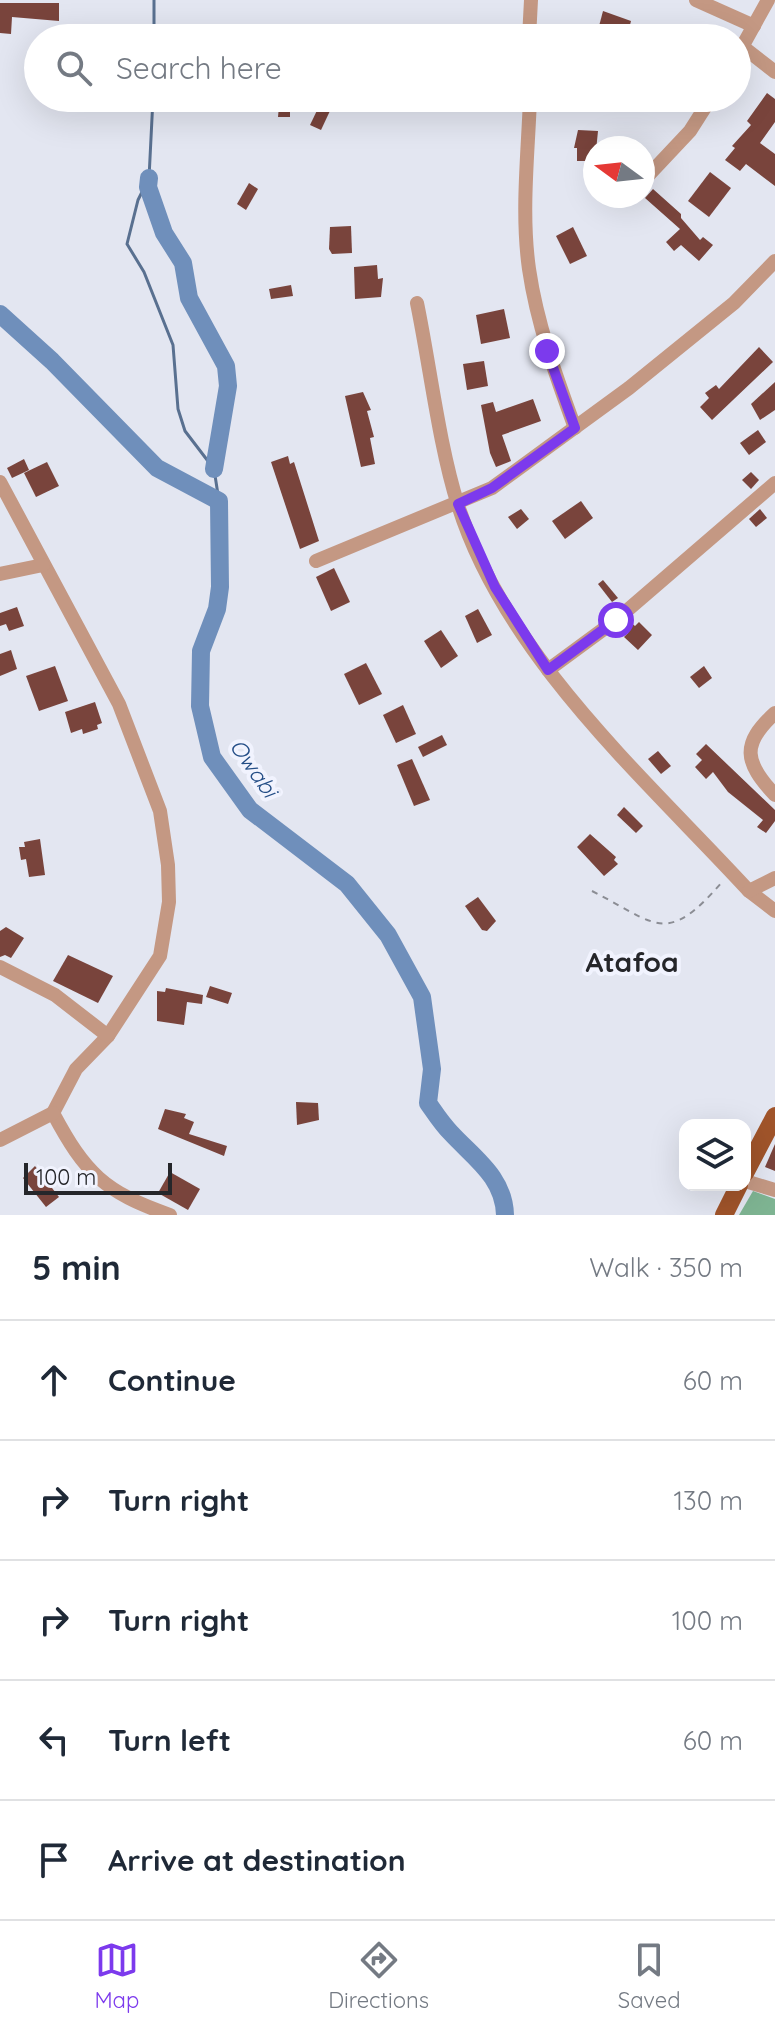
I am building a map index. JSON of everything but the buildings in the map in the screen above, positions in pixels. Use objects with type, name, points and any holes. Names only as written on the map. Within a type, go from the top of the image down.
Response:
[{"type":"main road","points":[[751,1162],[775,1116]]},
{"type":"main road","points":[[724,1215],[736,1191]]},
{"type":"street","points":[[530,24],[531,0]]},
{"type":"street","points":[[696,0],[750,24]]},
{"type":"street","points":[[751,31],[768,0]]},
{"type":"street","points":[[751,58],[775,72]]},
{"type":"street","points":[[529,112],[525,175],[529,269],[547,351],[575,428]]},
{"type":"street","points":[[655,168],[690,131],[702,112]]},
{"type":"street","points":[[316,561],[492,488],[575,428],[734,303],[775,261]]},
{"type":"street","points":[[417,303],[458,504],[495,587],[548,670],[731,872],[775,911]]},
{"type":"street","points":[[0,482],[119,704],[165,832],[169,902],[160,956],[108,1036],[76,1069],[53,1113],[0,1140]]},
{"type":"street","points":[[548,670],[616,620],[775,483]]},
{"type":"street","points":[[0,574],[43,565]]},
{"type":"street","points":[[775,713],[756,731],[750,747],[751,762],[775,795]]},
{"type":"street","points":[[749,891],[775,878]]},
{"type":"street","points":[[0,967],[55,995],[108,1036]]},
{"type":"street","points":[[53,1113],[84,1166],[140,1211],[170,1215]]},
{"type":"street","points":[[751,1183],[775,1190]]},
{"type":"path","points":[[592,891],[652,924],[677,920],[696,912],[731,872]]},
{"type":"green space","points":[[753,1191],[775,1199],[775,1215],[739,1215]]},
{"type":"waterway","points":[[154,0],[154,24]]},
{"type":"waterway","points":[[152,112],[149,178],[138,200],[127,244],[144,272],[173,345],[178,409],[185,431],[214,469],[219,501]]},
{"type":"waterway","points":[[149,178],[148,187],[164,233],[183,263],[189,298],[226,366],[228,386],[214,469]]},
{"type":"waterway","name":"Owabi","points":[[0,314],[52,361],[157,468],[219,501],[220,587],[217,609],[201,651],[200,706],[212,757],[250,810],[347,884],[388,935],[422,997],[432,1069],[428,1103],[494,1179],[505,1215]]},
{"type":"district","name":"Atafoa","points":[[632,961]]},
{"type":"route","points":[[547,351],[575,428],[492,488],[458,504],[470,537],[495,587],[548,670],[616,620]]}]
